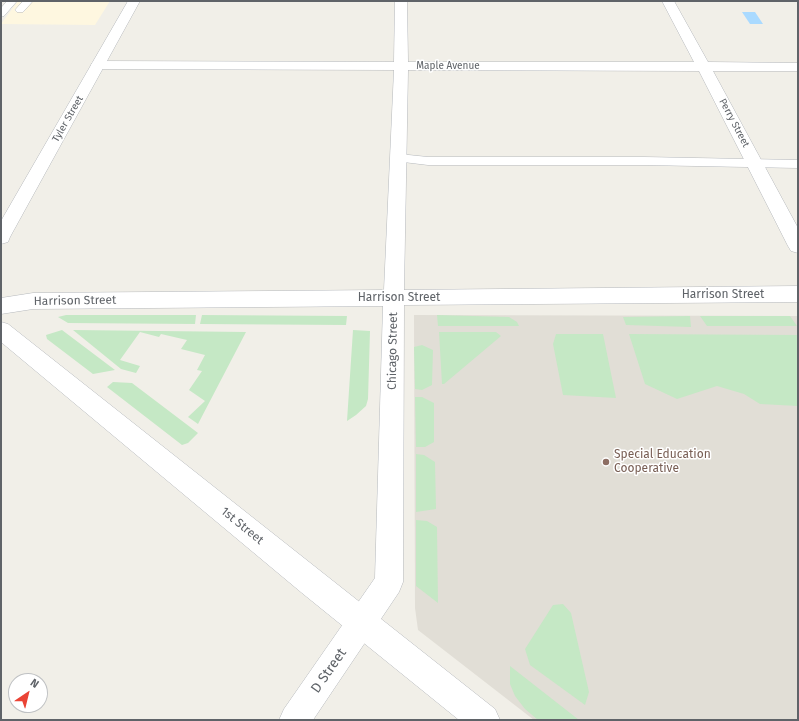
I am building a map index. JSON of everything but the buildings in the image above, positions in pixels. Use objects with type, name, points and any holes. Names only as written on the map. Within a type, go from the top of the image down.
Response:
[{"type":"street","name":"Tyler Street","points":[[1,237],[134,1]]},
{"type":"street","name":"Chicago Street","points":[[363,622],[390,582],[394,298],[399,158],[401,1]]},
{"type":"street","name":"Perry Street","points":[[668,1],[756,164],[798,246]]},
{"type":"street","name":"Maple Avenue","points":[[98,65],[798,66]]},
{"type":"street","name":"Harrison Street","points":[[1,306],[33,301],[798,294]]},
{"type":"street","name":"1st Street","points":[[1,330],[312,583],[363,622],[484,720]]},
{"type":"street","name":"D Street","points":[[295,720],[363,622]]},
{"type":"lane","points":[[1,14],[12,1]]},
{"type":"lane","points":[[20,10],[28,1]]},
{"type":"lane","points":[[399,158],[428,161],[644,161],[798,164]]},
{"type":"shaded area","points":[[18,1],[110,1],[95,25],[1,24]]},
{"type":"shaded area","name":"Special Education Cooperative","points":[[414,315],[798,316],[798,720],[534,720],[418,630],[415,608]]},
{"type":"green space","points":[[66,315],[196,315],[195,324],[68,323],[58,317]]},
{"type":"green space","points":[[202,315],[347,316],[346,325],[200,324]]},
{"type":"green space","points":[[437,315],[509,317],[517,322],[519,326],[438,326]]},
{"type":"green space","points":[[690,316],[691,327],[626,325],[623,317]]},
{"type":"green space","points":[[700,316],[790,316],[797,326],[707,326]]},
{"type":"green space","points":[[62,330],[115,370],[93,374],[47,339],[46,335]]},
{"type":"green space","points":[[73,330],[246,332],[198,424],[188,417],[205,401],[189,390],[202,371],[197,370],[205,355],[181,349],[187,340],[161,334],[159,337],[140,332],[120,360],[140,366],[136,373],[121,369]]},
{"type":"green space","points":[[353,330],[370,331],[368,399],[366,406],[347,421]]},
{"type":"green space","points":[[439,332],[496,332],[501,336],[444,384],[442,384]]},
{"type":"green space","points":[[556,334],[603,334],[616,398],[563,395],[553,344]]},
{"type":"green space","points":[[629,334],[798,335],[798,406],[760,404],[744,394],[717,386],[677,399],[645,384]]},
{"type":"green space","points":[[422,345],[433,350],[432,385],[422,390],[415,389],[414,347]]},
{"type":"green space","points":[[113,382],[132,383],[198,433],[188,443],[182,445],[107,387]]},
{"type":"green space","points":[[415,397],[422,397],[434,403],[434,442],[425,447],[416,447]]},
{"type":"green space","points":[[416,454],[424,455],[435,462],[436,509],[416,512]]},
{"type":"green space","points":[[416,520],[427,521],[437,527],[438,603],[416,586]]},
{"type":"green space","points":[[563,604],[571,613],[589,692],[585,705],[530,665],[525,649],[553,605]]},
{"type":"green space","points":[[510,666],[579,720],[538,720],[525,709],[515,696],[510,684]]},
{"type":"water","points":[[742,12],[755,12],[763,24],[750,24]]},
{"type":"place","name":"Special Education Cooperative","points":[[606,462]]}]
